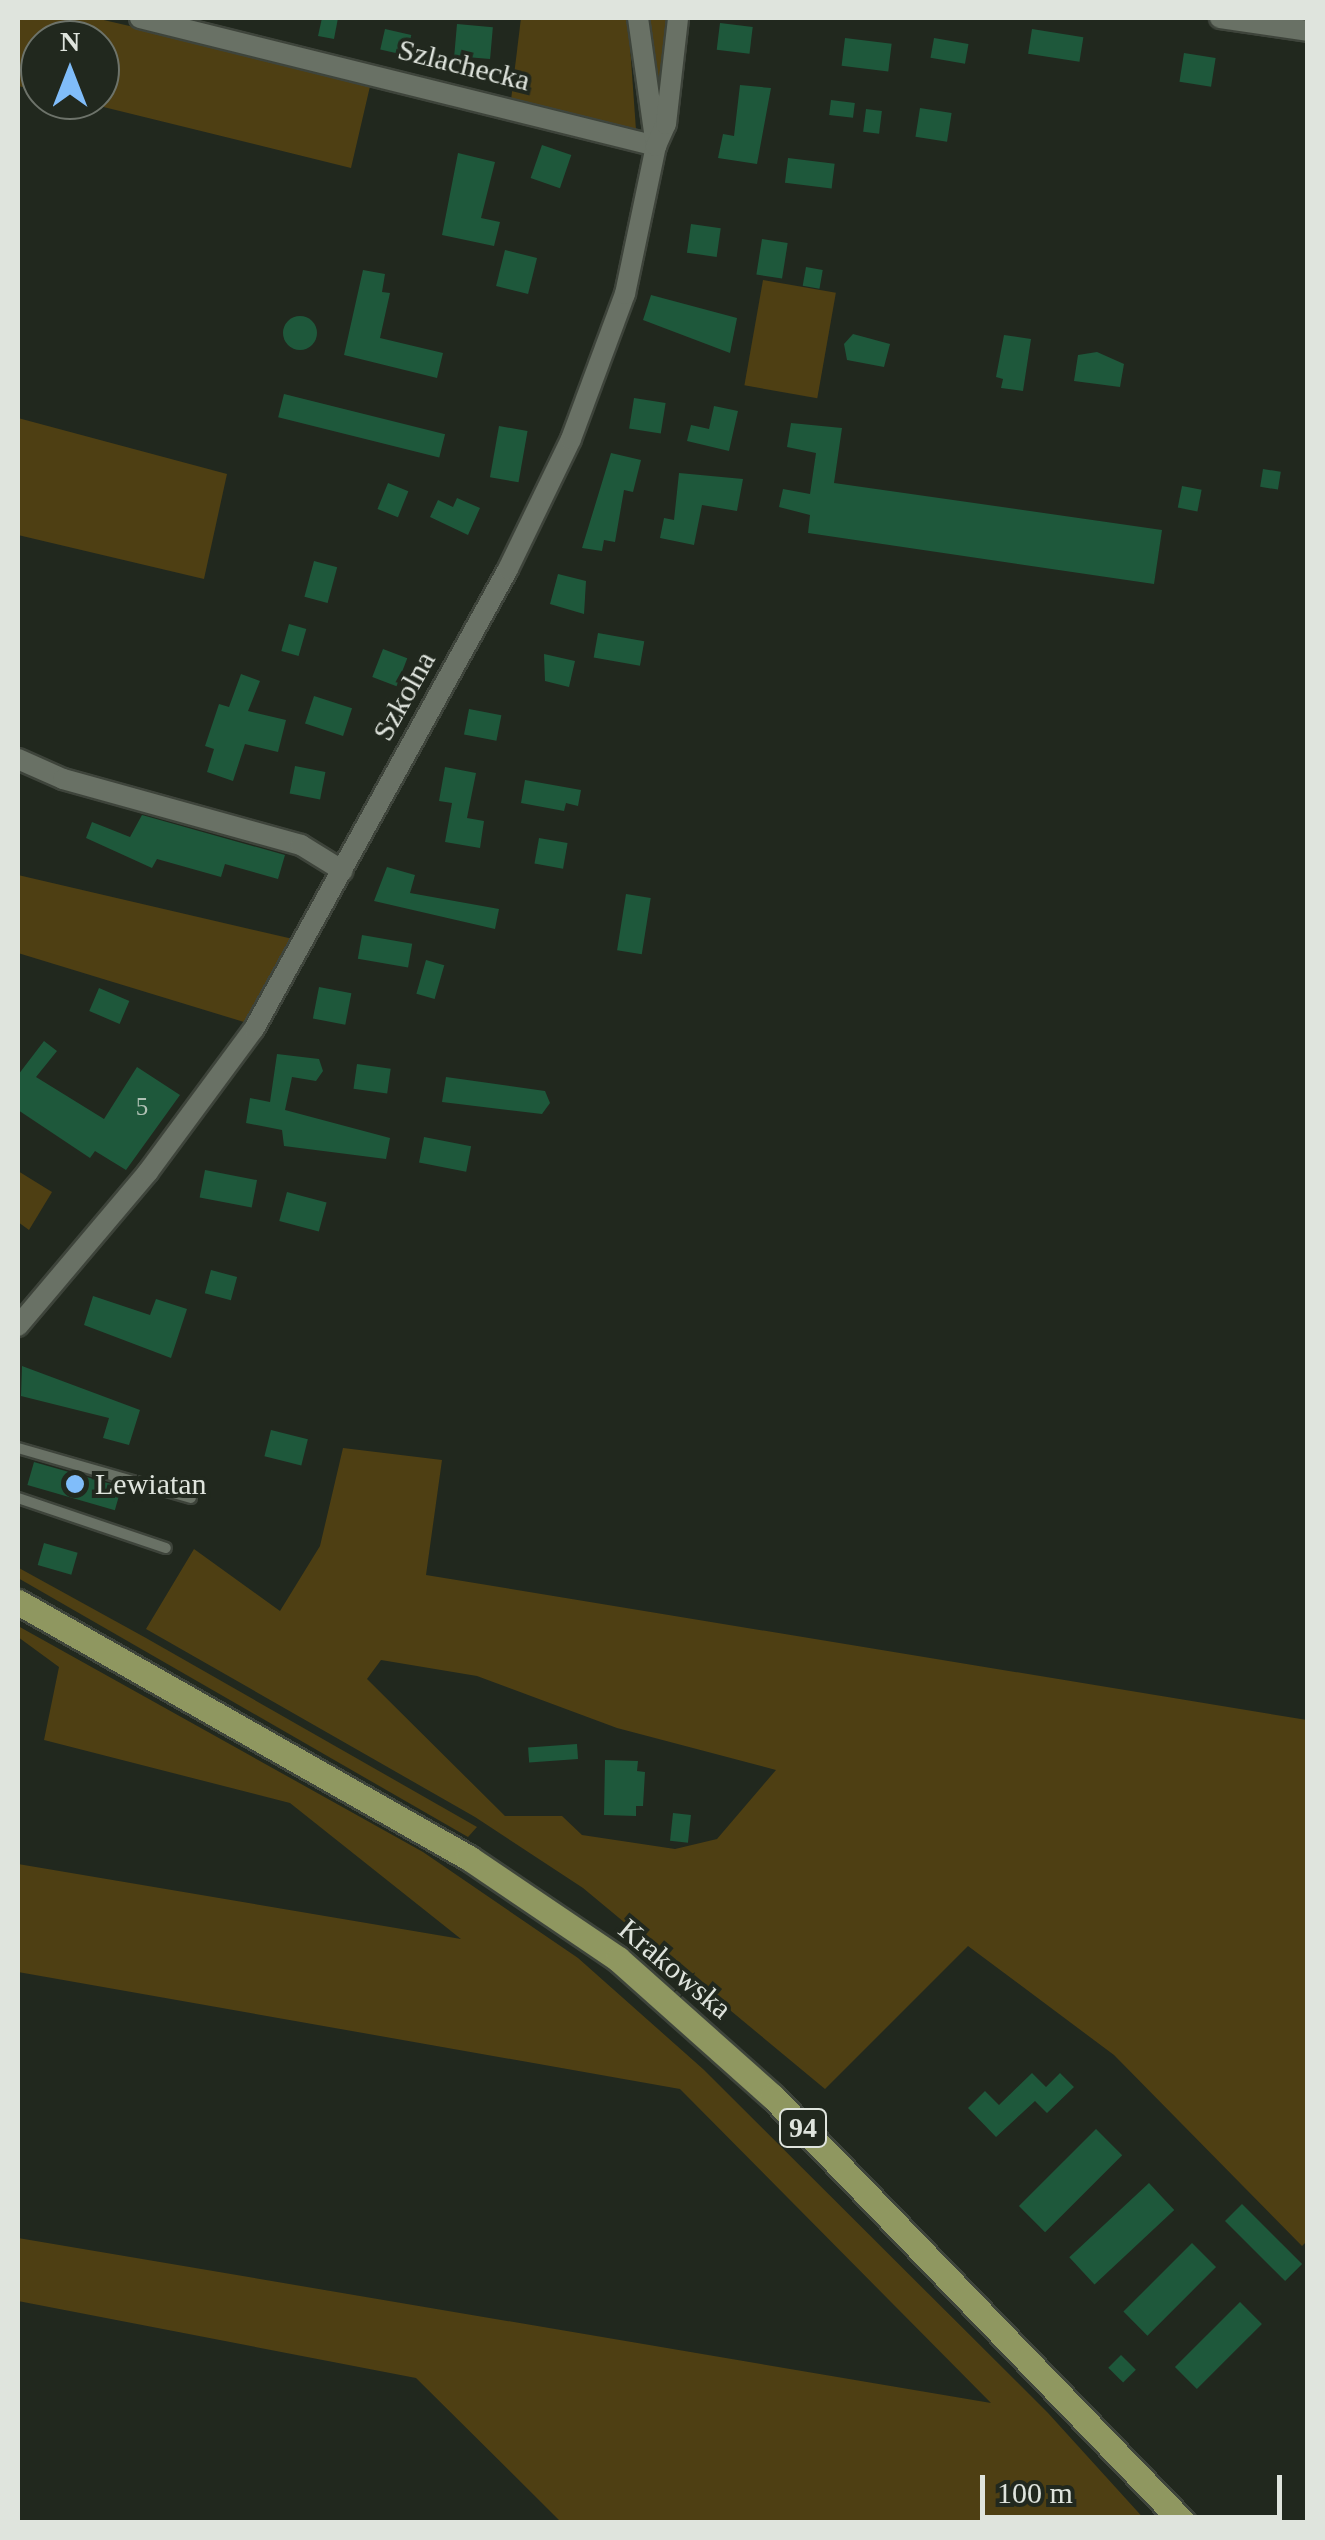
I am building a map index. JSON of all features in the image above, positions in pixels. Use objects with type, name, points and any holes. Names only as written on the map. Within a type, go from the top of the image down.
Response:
[{"type":"main road","name":"Krakowska","points":[[18,1602],[452,1849],[618,1958],[772,2096],[1183,2522]]},
{"type":"street","name":"Szlachecka","points":[[140,18],[656,146]]},
{"type":"street","points":[[638,18],[656,146]]},
{"type":"street","name":"Szkolna","points":[[18,1326],[188,1123],[254,1029],[343,870],[571,440],[625,294],[656,146],[666,124],[678,18]]},
{"type":"street","points":[[1220,18],[1308,31]]},
{"type":"street","points":[[18,758],[64,779],[301,845],[343,870]]},
{"type":"lane","points":[[18,1448],[191,1498]]},
{"type":"lane","points":[[18,1498],[166,1548]]},
{"type":"shaded area","points":[[18,18],[104,20],[20,20],[18,86]]},
{"type":"shaded area","points":[[521,18],[628,18],[636,130],[511,100]]},
{"type":"shaded area","points":[[644,18],[669,18],[658,106]]},
{"type":"shaded area","points":[[120,24],[371,82],[351,168],[120,111]]},
{"type":"shaded area","points":[[763,280],[836,293],[817,398],[744,385]]},
{"type":"shaded area","points":[[18,418],[227,474],[204,579],[18,535]]},
{"type":"shaded area","points":[[18,875],[293,939],[244,1022],[18,953]]},
{"type":"shaded area","points":[[18,1171],[52,1192],[29,1230],[18,1222]]},
{"type":"shaded area","points":[[343,1448],[442,1460],[426,1575],[1307,1720],[1307,2241],[1302,2246],[1114,2055],[968,1946],[825,2089],[583,1888],[475,1817],[146,1629],[194,1549],[280,1611],[320,1546]],"holes":[[[381,1660],[477,1676],[617,1728],[776,1770],[717,1839],[675,1849],[582,1835],[562,1816],[505,1816],[367,1679]]]},
{"type":"shaded area","points":[[19,1568],[477,1827],[468,1837],[18,1578]]},
{"type":"shaded area","points":[[18,1626],[423,1852],[578,1958],[703,2069],[1048,2413],[1147,2522],[561,2522],[416,2378],[18,2301],[18,2238],[991,2403],[680,2089],[18,1972],[18,1864],[461,1939],[290,1803],[44,1740],[59,1667],[18,1637]]},
{"type":"building","points":[[322,18],[338,18],[334,39],[318,36]]},
{"type":"building","points":[[720,23],[753,27],[749,54],[717,50]]},
{"type":"building","points":[[457,24],[493,27],[490,59],[454,56]]},
{"type":"building","points":[[385,29],[411,35],[407,56],[380,49]]},
{"type":"building","points":[[1032,29],[1083,37],[1079,62],[1028,54]]},
{"type":"building","points":[[845,38],[892,44],[888,72],[842,66]]},
{"type":"building","points":[[934,38],[968,44],[965,64],[931,58]]},
{"type":"building","points":[[1184,53],[1216,58],[1211,87],[1179,82]]},
{"type":"building","points":[[740,85],[771,88],[757,164],[718,158],[723,134],[734,136]]},
{"type":"building","points":[[831,100],[855,103],[853,118],[829,115]]},
{"type":"building","points":[[920,108],[952,113],[947,142],[915,137]]},
{"type":"building","points":[[866,109],[882,111],[879,134],[863,132]]},
{"type":"building","points":[[542,145],[571,155],[560,188],[531,178]]},
{"type":"building","points":[[458,153],[495,162],[481,218],[500,222],[494,246],[442,235]]},
{"type":"building","points":[[788,158],[835,164],[832,189],[785,183]]},
{"type":"building","points":[[691,224],[721,228],[717,257],[687,253]]},
{"type":"building","points":[[762,239],[788,243],[782,279],[756,275]]},
{"type":"building","points":[[505,250],[537,258],[528,294],[496,286]]},
{"type":"building","points":[[806,267],[823,270],[819,289],[803,286]]},
{"type":"building","points":[[363,270],[385,274],[382,292],[390,293],[380,338],[443,353],[437,378],[344,355]]},
{"type":"building","points":[[651,295],[737,318],[730,353],[643,320]]},
{"type":"building","points":[[300,316],[312,321],[317,333],[312,345],[300,350],[288,345],[283,333],[288,321]]},
{"type":"building","points":[[853,334],[890,344],[884,367],[847,360],[844,344]]},
{"type":"building","points":[[1004,335],[1031,339],[1023,391],[1001,388],[1003,379],[996,377]]},
{"type":"building","points":[[1097,352],[1124,364],[1120,387],[1074,381],[1078,355]]},
{"type":"building","points":[[284,394],[445,434],[439,457],[278,417]]},
{"type":"building","points":[[634,398],[666,403],[661,434],[629,429]]},
{"type":"building","points":[[714,406],[738,411],[729,451],[687,441],[691,425],[709,429]]},
{"type":"building","points":[[791,423],[842,428],[834,483],[1162,530],[1154,584],[808,533],[810,515],[779,507],[783,489],[810,494],[816,453],[787,447]]},
{"type":"building","points":[[499,426],[528,431],[519,482],[490,477]]},
{"type":"building","points":[[611,453],[641,460],[633,492],[624,490],[615,542],[604,540],[602,551],[582,548]]},
{"type":"building","points":[[1263,469],[1281,472],[1278,490],[1260,487]]},
{"type":"building","points":[[679,473],[743,479],[737,511],[702,505],[694,545],[660,538],[664,518],[674,520]]},
{"type":"building","points":[[388,483],[408,491],[398,517],[378,509]]},
{"type":"building","points":[[1182,486],[1202,490],[1197,511],[1178,508]]},
{"type":"building","points":[[457,498],[480,508],[468,535],[430,517],[438,500],[453,507]]},
{"type":"building","points":[[314,561],[337,567],[328,603],[304,597]]},
{"type":"building","points":[[558,574],[586,581],[584,614],[550,604]]},
{"type":"building","points":[[289,624],[306,629],[299,656],[281,651]]},
{"type":"building","points":[[598,633],[644,641],[640,666],[594,658]]},
{"type":"building","points":[[383,649],[407,658],[397,686],[372,677]]},
{"type":"building","points":[[544,654],[575,661],[569,687],[545,681]]},
{"type":"building","points":[[241,674],[260,681],[248,711],[286,720],[278,752],[245,744],[233,781],[207,772],[214,749],[205,746],[219,704],[229,707]]},
{"type":"building","points":[[314,696],[352,708],[343,736],[305,724]]},
{"type":"building","points":[[469,709],[501,715],[496,741],[464,735]]},
{"type":"building","points":[[295,766],[325,772],[320,799],[290,793]]},
{"type":"building","points":[[445,767],[476,773],[467,818],[484,821],[480,848],[445,842],[452,803],[439,801]]},
{"type":"building","points":[[525,780],[581,790],[578,806],[566,803],[564,811],[521,803]]},
{"type":"building","points":[[142,815],[285,855],[278,879],[225,864],[221,877],[157,859],[152,868],[86,838],[92,822],[130,837]]},
{"type":"building","points":[[539,838],[568,843],[563,869],[534,864]]},
{"type":"building","points":[[387,867],[415,875],[410,893],[499,909],[495,929],[374,901]]},
{"type":"building","points":[[626,894],[651,898],[642,954],[617,950]]},
{"type":"building","points":[[362,935],[412,944],[408,967],[358,959]]},
{"type":"building","points":[[426,960],[444,965],[435,999],[416,994]]},
{"type":"building","points":[[319,987],[351,993],[345,1025],[313,1018]]},
{"type":"building","points":[[99,988],[129,1001],[120,1024],[89,1011]]},
{"type":"building","points":[[44,1041],[57,1051],[36,1077],[104,1119],[137,1067],[180,1095],[126,1170],[95,1151],[90,1158],[18,1110],[18,1075]]},
{"type":"building","points":[[277,1054],[319,1059],[323,1071],[316,1081],[292,1077],[285,1110],[390,1138],[386,1159],[284,1146],[282,1130],[246,1123],[250,1098],[270,1102]]},
{"type":"building","points":[[357,1064],[391,1069],[387,1093],[354,1089]]},
{"type":"building","points":[[446,1077],[545,1091],[550,1103],[542,1114],[442,1102]]},
{"type":"building","points":[[424,1137],[471,1146],[466,1172],[419,1163]]},
{"type":"building","points":[[205,1170],[257,1180],[252,1208],[200,1197]]},
{"type":"building","points":[[287,1192],[327,1203],[319,1232],[279,1221]]},
{"type":"building","points":[[211,1270],[237,1277],[231,1300],[205,1293]]},
{"type":"building","points":[[93,1296],[150,1315],[156,1299],[187,1309],[171,1358],[84,1325]]},
{"type":"building","points":[[22,1366],[140,1410],[129,1445],[103,1438],[109,1418],[21,1396]]},
{"type":"building","points":[[271,1430],[308,1439],[301,1465],[264,1456]]},
{"type":"building","name":"Lewiatan","points":[[34,1462],[121,1487],[115,1510],[27,1485]]},
{"type":"building","points":[[44,1543],[78,1553],[71,1575],[38,1565]]},
{"type":"building","points":[[577,1744],[578,1759],[529,1762],[528,1747]]},
{"type":"building","points":[[605,1760],[638,1761],[637,1771],[645,1772],[643,1806],[636,1806],[636,1816],[604,1815]]},
{"type":"building","points":[[673,1813],[691,1815],[688,1843],[670,1841]]},
{"type":"building","points":[[1032,2073],[1046,2087],[1060,2073],[1074,2087],[1047,2113],[1035,2101],[996,2137],[968,2108],[985,2091],[999,2105]]},
{"type":"building","points":[[1096,2129],[1122,2155],[1045,2232],[1019,2206]]},
{"type":"building","points":[[1149,2183],[1174,2210],[1095,2284],[1069,2257]]},
{"type":"building","points":[[1242,2204],[1302,2264],[1285,2281],[1225,2221]]},
{"type":"building","points":[[1192,2243],[1216,2267],[1147,2336],[1123,2312]]},
{"type":"building","points":[[1240,2302],[1262,2324],[1197,2389],[1175,2367]]},
{"type":"building","points":[[1121,2355],[1136,2370],[1123,2383],[1108,2368]]},
{"type":"place","name":"Lewiatan","points":[[75,1484]]}]
